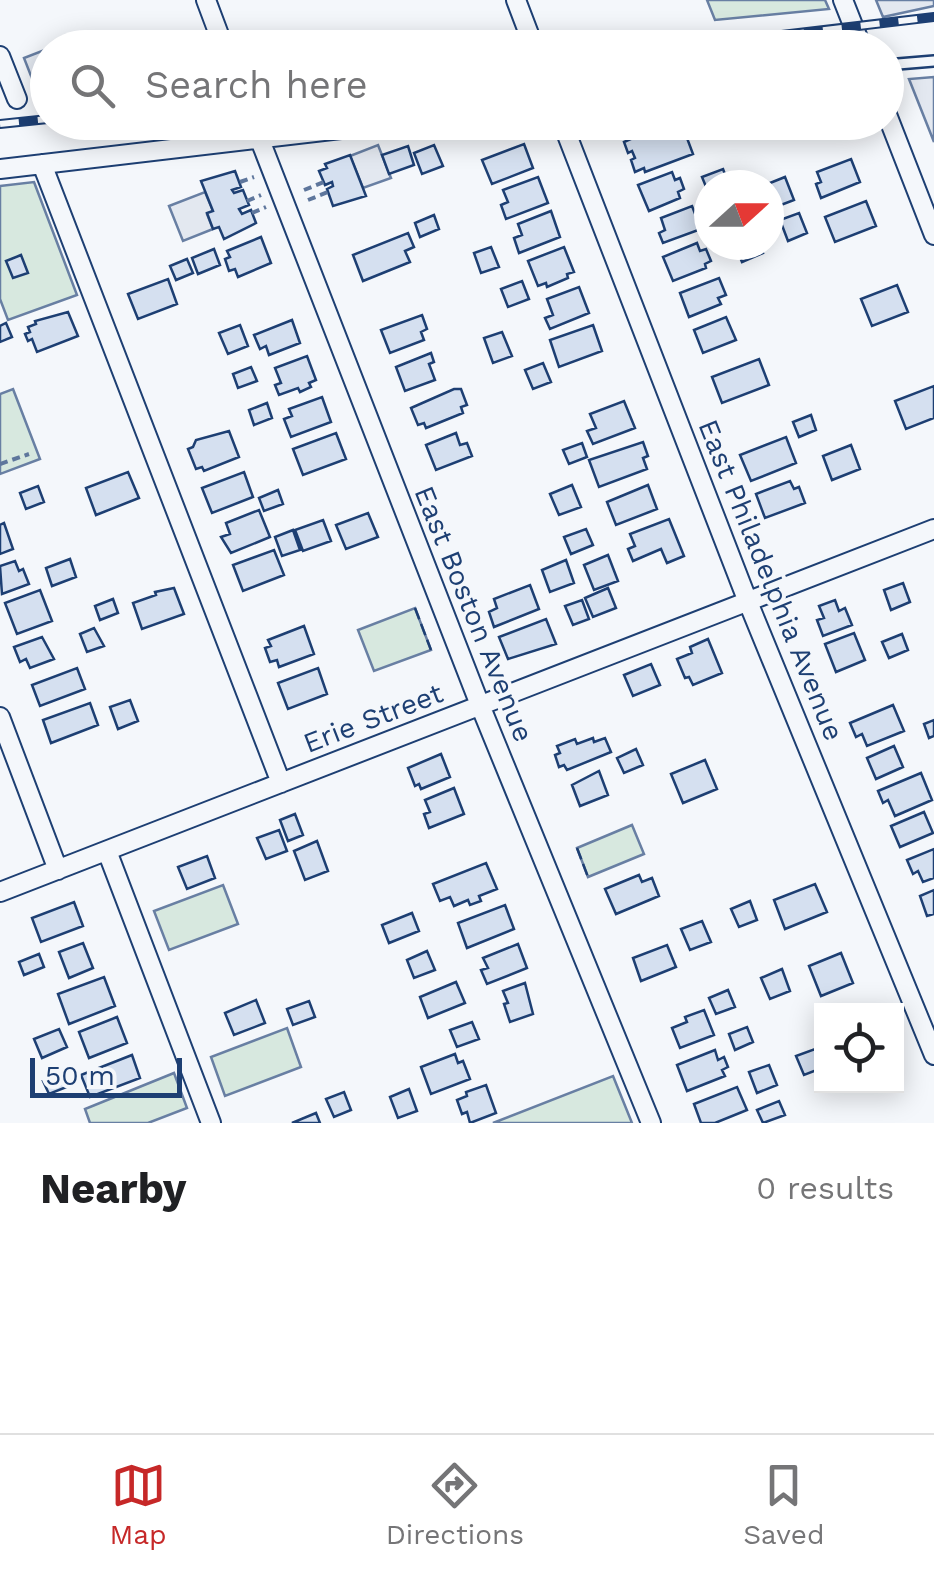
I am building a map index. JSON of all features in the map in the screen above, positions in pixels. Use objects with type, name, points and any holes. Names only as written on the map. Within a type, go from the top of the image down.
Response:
[{"type":"street","points":[[206,0],[217,30]]},
{"type":"street","points":[[516,0],[527,30]]},
{"type":"street","points":[[844,0],[855,30]]},
{"type":"street","points":[[0,56],[17,99]]},
{"type":"street","points":[[0,169],[198,140]]},
{"type":"street","name":"East Boston Avenue","points":[[260,140],[480,706],[651,1123]]},
{"type":"street","name":"East Philadelphia Avenue","points":[[569,140],[748,602],[934,1055]]},
{"type":"street","points":[[897,140],[934,235]]},
{"type":"street","points":[[42,164],[281,783]]},
{"type":"street","name":"Erie Street","points":[[0,892],[934,529]]},
{"type":"street","points":[[0,717],[58,870]]},
{"type":"street","points":[[107,851],[211,1123]]},
{"type":"lane","points":[[904,64],[934,61]]},
{"type":"path","points":[[240,182],[257,176]]},
{"type":"path","points":[[304,190],[324,182]]},
{"type":"path","points":[[308,200],[328,192]]},
{"type":"path","points":[[247,201],[264,194]]},
{"type":"path","points":[[252,212],[269,206]]},
{"type":"path","points":[[0,464],[29,454]]},
{"type":"shaded area","points":[[707,0],[825,0],[829,9],[715,20]]},
{"type":"shaded area","points":[[876,0],[934,0],[934,6],[883,17]]},
{"type":"shaded area","points":[[934,77],[934,142],[909,79]]},
{"type":"shaded area","points":[[378,145],[391,178],[363,188],[350,156]]},
{"type":"shaded area","points":[[34,182],[77,295],[8,320],[0,299],[0,186]]},
{"type":"shaded area","points":[[205,192],[213,211],[207,214],[213,229],[183,241],[169,206]]},
{"type":"shaded area","points":[[13,389],[40,459],[0,474],[0,394]]},
{"type":"shaded area","points":[[415,608],[431,650],[374,671],[358,630]]},
{"type":"shaded area","points":[[632,825],[644,854],[588,877],[577,848]]},
{"type":"shaded area","points":[[223,885],[238,924],[169,950],[154,911]]},
{"type":"shaded area","points":[[287,1028],[301,1067],[225,1096],[211,1057]]},
{"type":"shaded area","points":[[174,1073],[187,1108],[148,1123],[90,1123],[85,1109]]},
{"type":"shaded area","points":[[613,1076],[632,1123],[493,1123]]},
{"type":"building","points":[[688,140],[693,154],[635,172],[631,160],[635,158],[624,142]]},
{"type":"building","points":[[524,144],[533,168],[492,184],[482,160]]},
{"type":"building","points":[[434,145],[443,166],[422,174],[414,153]]},
{"type":"building","points":[[408,146],[414,165],[389,174],[382,155]]},
{"type":"building","points":[[350,155],[366,196],[333,206],[327,189],[333,186],[332,182],[325,185],[319,171],[327,168],[325,164]]},
{"type":"building","points":[[851,159],[860,182],[821,198],[817,172]]},
{"type":"building","points":[[235,171],[241,187],[232,190],[243,190],[249,205],[239,209],[242,214],[251,210],[256,223],[224,239],[219,227],[213,229],[207,213],[213,211],[201,181]]},
{"type":"building","points":[[672,172],[675,180],[680,178],[684,189],[678,192],[680,198],[649,211],[638,185]]},
{"type":"building","points":[[538,177],[548,203],[506,219],[501,205],[508,202],[503,190]]},
{"type":"building","points":[[784,177],[794,200],[784,204]]},
{"type":"building","points":[[866,201],[876,226],[835,242],[825,217]]},
{"type":"building","points":[[692,206],[694,232],[663,243],[659,233],[665,230],[661,218]]},
{"type":"building","points":[[551,211],[560,237],[519,253],[514,238],[522,235],[518,224]]},
{"type":"building","points":[[799,213],[807,233],[788,241],[784,219]]},
{"type":"building","points":[[434,215],[439,229],[420,237],[415,223]]},
{"type":"building","points":[[408,233],[414,247],[405,251],[410,262],[363,281],[353,255]]},
{"type":"building","points":[[261,237],[271,263],[238,277],[235,269],[229,271],[227,251]]},
{"type":"building","points":[[694,244],[694,260],[711,261],[705,264],[706,268],[673,281],[663,257]]},
{"type":"building","points":[[491,247],[499,267],[481,273],[474,253]]},
{"type":"building","points":[[564,247],[574,272],[547,287],[546,283],[538,286],[528,261]]},
{"type":"building","points":[[214,249],[220,265],[198,274],[192,258]]},
{"type":"building","points":[[21,255],[28,273],[13,278],[6,261]]},
{"type":"building","points":[[187,259],[193,273],[176,280],[170,266]]},
{"type":"building","points":[[719,278],[726,295],[718,298],[721,304],[689,317],[680,293]]},
{"type":"building","points":[[168,279],[177,304],[138,319],[128,294]]},
{"type":"building","points":[[522,281],[529,299],[508,307],[501,289]]},
{"type":"building","points":[[897,285],[908,312],[872,326],[861,299]]},
{"type":"building","points":[[579,287],[589,313],[550,329],[545,318],[553,315],[547,299]]},
{"type":"building","points":[[68,312],[78,336],[37,352],[32,339],[28,341],[25,334],[30,332],[28,327],[35,321]]},
{"type":"building","points":[[422,315],[427,329],[421,332],[424,340],[390,353],[381,330]]},
{"type":"building","points":[[726,317],[736,340],[703,353],[694,330]]},
{"type":"building","points":[[292,320],[300,343],[269,355],[266,346],[260,349],[254,335]]},
{"type":"building","points":[[6,323],[12,337],[0,342],[0,326]]},
{"type":"building","points":[[240,325],[248,346],[228,354],[219,333]]},
{"type":"building","points":[[593,325],[602,351],[559,367],[550,340]]},
{"type":"building","points":[[502,332],[512,356],[493,363],[484,338]]},
{"type":"building","points":[[431,353],[434,362],[429,364],[435,380],[405,391],[396,367]]},
{"type":"building","points":[[307,356],[316,380],[309,383],[311,387],[279,395],[275,385],[281,383],[275,368]]},
{"type":"building","points":[[759,359],[769,385],[722,403],[712,377]]},
{"type":"building","points":[[543,363],[551,382],[533,389],[525,370]]},
{"type":"building","points":[[251,367],[257,381],[238,388],[233,374]]},
{"type":"building","points":[[934,386],[934,418],[906,429],[895,401]]},
{"type":"building","points":[[461,389],[467,405],[461,407],[463,413],[426,428],[424,423],[418,425],[411,408]]},
{"type":"building","points":[[322,397],[331,422],[291,437],[284,419],[292,416],[289,409]]},
{"type":"building","points":[[624,401],[635,428],[593,444],[587,431],[596,428],[590,414]]},
{"type":"building","points":[[267,403],[272,418],[254,425],[249,410]]},
{"type":"building","points":[[811,415],[816,430],[799,437],[793,422]]},
{"type":"building","points":[[229,431],[239,457],[204,471],[202,467],[196,469],[188,449],[196,440]]},
{"type":"building","points":[[336,433],[346,459],[303,475],[293,449]]},
{"type":"building","points":[[456,433],[460,445],[467,443],[472,456],[436,470],[426,445]]},
{"type":"building","points":[[786,437],[796,463],[751,481],[740,455]]},
{"type":"building","points":[[643,442],[647,469],[599,487],[589,460]]},
{"type":"building","points":[[582,443],[587,457],[569,464],[563,450]]},
{"type":"building","points":[[851,445],[860,469],[832,480],[823,456]]},
{"type":"building","points":[[128,472],[139,498],[96,515],[86,488]]},
{"type":"building","points":[[244,472],[253,497],[212,513],[202,488]]},
{"type":"building","points":[[790,481],[794,489],[799,487],[805,503],[765,518],[756,494]]},
{"type":"building","points":[[572,485],[581,507],[559,515],[550,494]]},
{"type":"building","points":[[648,485],[657,509],[616,525],[607,502]]},
{"type":"building","points":[[38,486],[44,502],[26,509],[20,493]]},
{"type":"building","points":[[278,490],[283,504],[264,511],[259,498]]},
{"type":"building","points":[[259,510],[270,537],[231,553],[221,537],[230,534],[226,523]]},
{"type":"building","points":[[368,513],[378,537],[346,549],[336,525]]},
{"type":"building","points":[[669,519],[684,556],[667,563],[661,549],[633,561],[628,549],[635,546],[630,534]]},
{"type":"building","points":[[323,520],[331,541],[303,551],[295,530]]},
{"type":"building","points":[[4,523],[13,549],[0,554],[0,525]]},
{"type":"building","points":[[586,529],[593,545],[571,554],[564,537]]},
{"type":"building","points":[[293,530],[300,550],[282,556],[275,537]]},
{"type":"building","points":[[274,550],[284,575],[243,591],[233,565]]},
{"type":"building","points":[[608,555],[618,581],[594,590],[584,565]]},
{"type":"building","points":[[70,559],[76,577],[52,586],[46,568]]},
{"type":"building","points":[[566,560],[574,583],[550,592],[542,570]]},
{"type":"building","points":[[15,561],[29,584],[2,594],[0,566]]},
{"type":"building","points":[[903,583],[910,602],[891,610],[884,590]]},
{"type":"building","points":[[530,585],[539,609],[494,627],[489,612],[497,608],[494,599]]},
{"type":"building","points":[[174,588],[184,614],[142,629],[133,603]]},
{"type":"building","points":[[608,588],[616,608],[593,617],[585,598]]},
{"type":"building","points":[[40,590],[52,621],[17,634],[5,603]]},
{"type":"building","points":[[113,599],[118,613],[100,620],[95,606]]},
{"type":"building","points":[[582,600],[589,619],[573,625],[565,606]]},
{"type":"building","points":[[835,600],[839,611],[845,608],[852,625],[823,636],[817,620],[824,618],[819,606]]},
{"type":"building","points":[[546,619],[556,644],[508,659],[499,637]]},
{"type":"building","points":[[304,626],[314,654],[279,667],[277,660],[270,662],[265,648],[271,646],[268,640]]},
{"type":"building","points":[[94,628],[104,646],[87,652],[80,634]]},
{"type":"building","points":[[854,633],[865,660],[836,672],[825,644]]},
{"type":"building","points":[[902,634],[908,650],[889,658],[882,642]]},
{"type":"building","points":[[42,637],[54,659],[30,668],[26,659],[20,662],[14,647]]},
{"type":"building","points":[[708,639],[722,673],[693,685],[689,677],[685,678],[677,659],[692,653],[690,647]]},
{"type":"building","points":[[651,664],[660,685],[633,696],[624,675]]},
{"type":"building","points":[[77,668],[85,689],[40,706],[32,685]]},
{"type":"building","points":[[318,668],[327,694],[288,709],[278,683]]},
{"type":"building","points":[[130,700],[138,721],[118,729],[110,707]]},
{"type":"building","points":[[90,703],[98,725],[51,743],[43,720]]},
{"type":"building","points":[[893,705],[904,731],[867,746],[862,734],[856,737],[850,723]]},
{"type":"building","points":[[934,720],[934,736],[929,738],[924,724]]},
{"type":"building","points":[[593,738],[594,742],[605,738],[611,752],[567,770],[564,765],[559,767],[557,746]]},
{"type":"building","points":[[894,746],[903,767],[876,779],[867,758]]},
{"type":"building","points":[[636,749],[643,765],[624,773],[617,758]]},
{"type":"building","points":[[441,754],[450,777],[421,789],[419,784],[415,786],[408,768]]},
{"type":"building","points":[[705,760],[717,789],[683,803],[671,774]]},
{"type":"building","points":[[599,771],[608,795],[580,806],[572,785]]},
{"type":"building","points":[[921,773],[932,800],[895,816],[888,800],[883,803],[878,791]]},
{"type":"building","points":[[454,788],[464,814],[429,828],[424,814],[430,812],[425,800]]},
{"type":"building","points":[[924,812],[933,833],[900,847],[891,826]]},
{"type":"building","points":[[295,814],[303,835],[288,841],[280,820]]},
{"type":"building","points":[[279,830],[287,851],[266,859],[257,838]]},
{"type":"building","points":[[317,841],[328,871],[305,880],[294,851]]},
{"type":"building","points":[[934,849],[934,878],[923,882],[918,871],[913,874],[907,860]]},
{"type":"building","points":[[207,856],[215,878],[187,889],[178,867]]},
{"type":"building","points":[[486,863],[497,889],[479,896],[481,901],[470,905],[468,900],[454,906],[450,897],[440,901],[433,884]]},
{"type":"building","points":[[639,875],[642,882],[652,878],[659,896],[616,914],[605,889]]},
{"type":"building","points":[[815,884],[827,912],[785,929],[774,900]]},
{"type":"building","points":[[934,890],[934,914],[927,916],[920,896]]},
{"type":"building","points":[[750,901],[757,920],[739,927],[731,909]]},
{"type":"building","points":[[74,902],[83,926],[41,942],[32,918]]},
{"type":"building","points":[[505,905],[514,929],[467,948],[458,923]]},
{"type":"building","points":[[412,913],[419,931],[389,943],[382,925]]},
{"type":"building","points":[[702,921],[711,942],[690,950],[681,929]]},
{"type":"building","points":[[83,943],[93,968],[69,978],[59,952]]},
{"type":"building","points":[[518,944],[527,968],[487,984],[481,970],[488,968],[483,958]]},
{"type":"building","points":[[667,945],[676,967],[641,981],[633,958]]},
{"type":"building","points":[[427,951],[435,970],[414,978],[407,960]]},
{"type":"building","points":[[841,953],[853,983],[821,996],[809,966]]},
{"type":"building","points":[[39,954],[44,967],[24,975],[19,962]]},
{"type":"building","points":[[782,969],[790,991],[770,999],[761,978]]},
{"type":"building","points":[[104,977],[115,1006],[69,1024],[58,994]]},
{"type":"building","points":[[456,982],[465,1003],[428,1018],[420,997]]},
{"type":"building","points":[[525,983],[533,1014],[510,1022],[503,991]]},
{"type":"building","points":[[728,990],[735,1007],[716,1014],[709,998]]},
{"type":"building","points":[[256,1000],[265,1023],[234,1035],[225,1013]]},
{"type":"building","points":[[309,1001],[315,1017],[293,1025],[287,1009]]},
{"type":"building","points":[[704,1010],[714,1035],[680,1048],[672,1028],[687,1022],[685,1017]]},
{"type":"building","points":[[117,1017],[127,1043],[89,1058],[79,1032]]},
{"type":"building","points":[[472,1022],[479,1039],[457,1047],[450,1030]]},
{"type":"building","points":[[747,1027],[753,1042],[735,1050],[729,1034]]},
{"type":"building","points":[[59,1029],[67,1047],[42,1058],[34,1039]]},
{"type":"building","points":[[814,1049],[814,1071],[804,1075],[796,1056]]},
{"type":"building","points":[[715,1050],[718,1060],[724,1057],[728,1067],[722,1070],[725,1076],[687,1091],[677,1065]]},
{"type":"building","points":[[455,1054],[458,1063],[463,1061],[470,1079],[431,1094],[421,1067]]},
{"type":"building","points":[[132,1055],[140,1078],[90,1097],[81,1075]]},
{"type":"building","points":[[769,1065],[777,1085],[757,1093],[749,1072]]},
{"type":"building","points":[[64,1074],[69,1086],[49,1094],[43,1081]]},
{"type":"building","points":[[486,1085],[496,1113],[470,1123],[457,1100]]},
{"type":"building","points":[[737,1087],[747,1110],[715,1123],[701,1123],[694,1104]]},
{"type":"building","points":[[409,1089],[417,1111],[398,1118],[390,1097]]},
{"type":"building","points":[[344,1092],[351,1110],[334,1117],[326,1099]]},
{"type":"building","points":[[779,1101],[785,1115],[763,1123],[757,1110]]},
{"type":"building","points":[[316,1113],[320,1123],[292,1123]]},
{"type":"railway","points":[[824,30],[934,17]]},
{"type":"railway","points":[[0,124],[30,121]]},
{"type":"fence","points":[[415,608],[431,650]]},
{"type":"fence","points":[[577,848],[588,877]]}]
